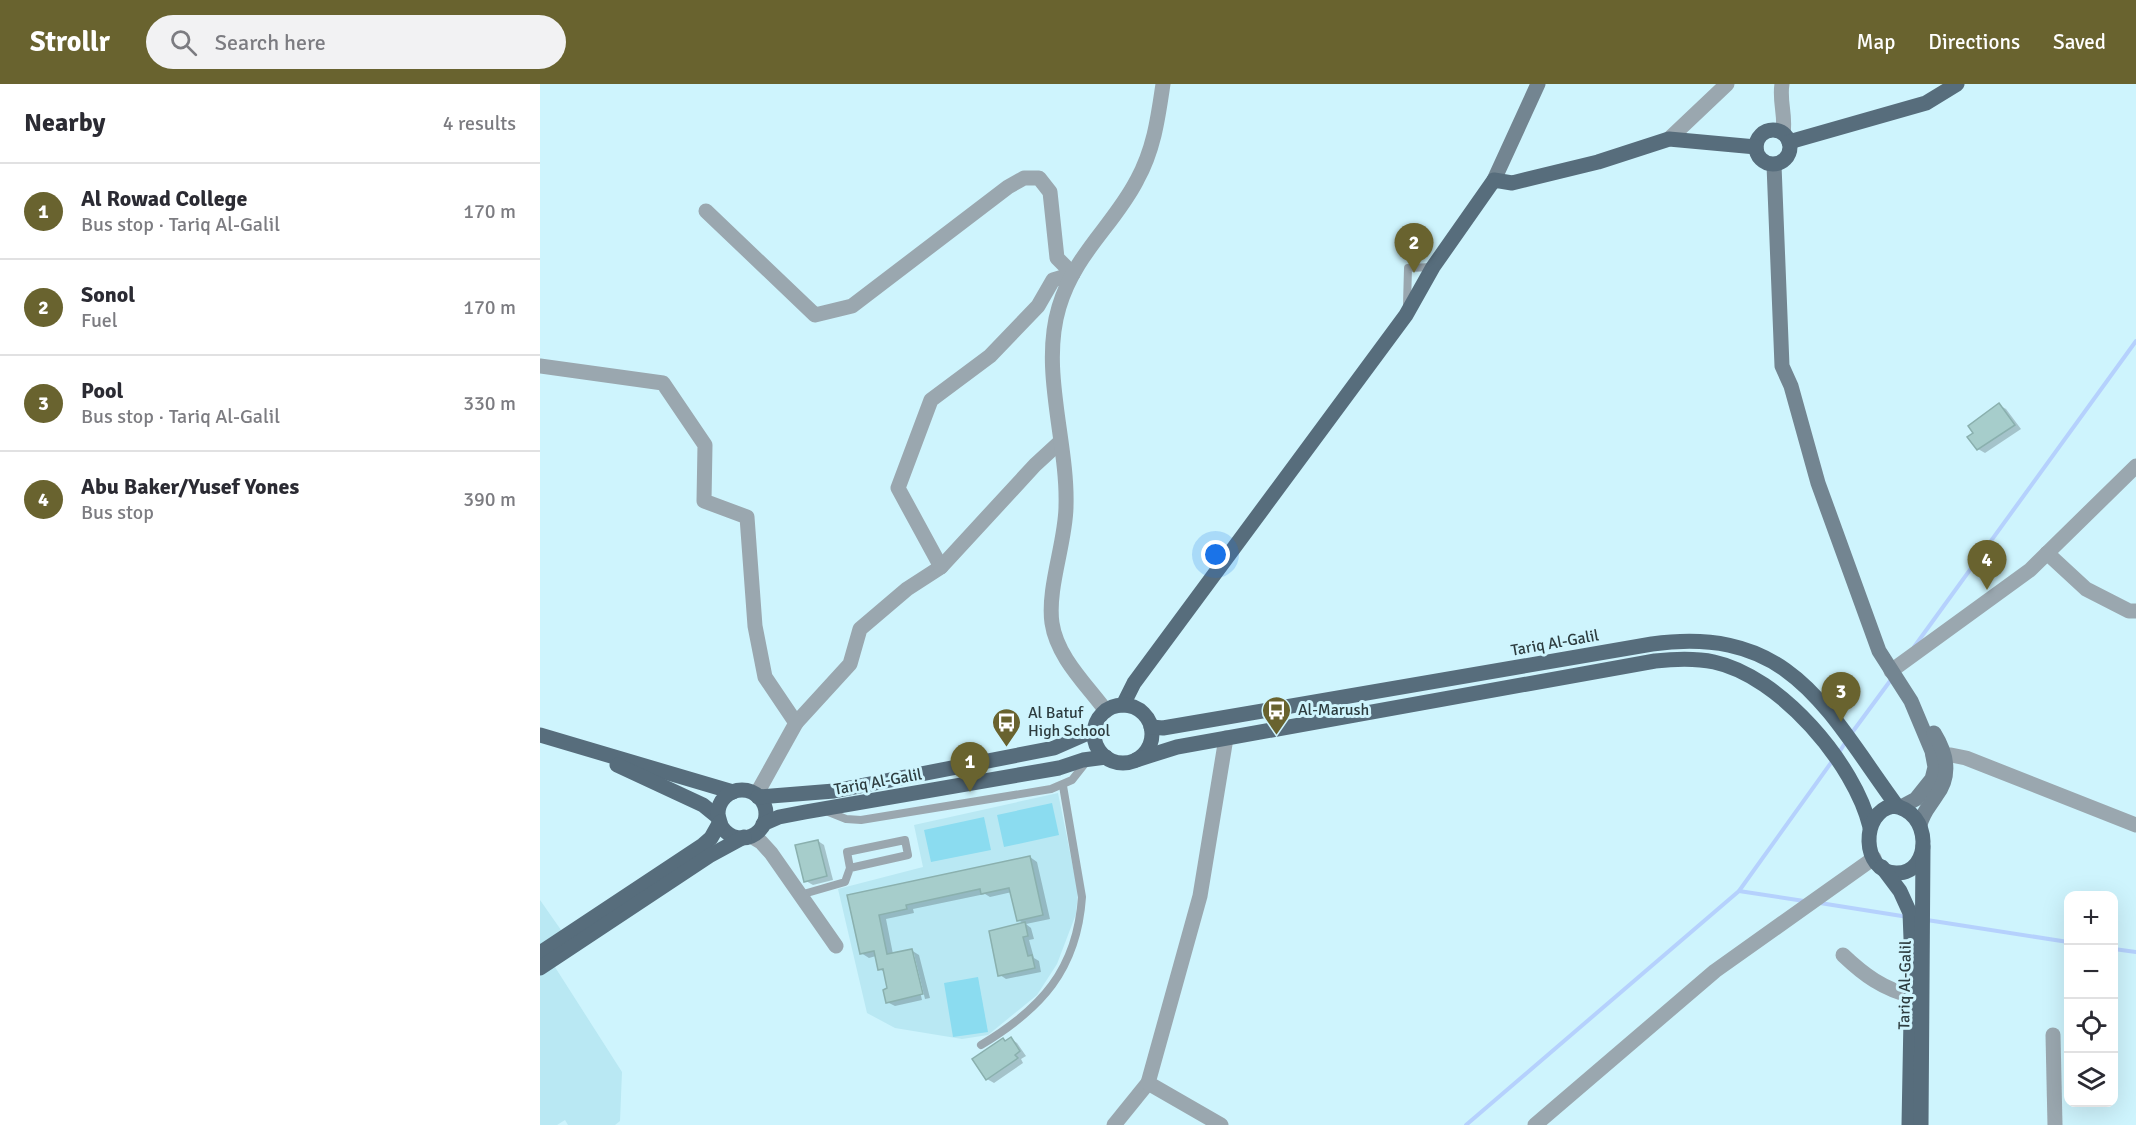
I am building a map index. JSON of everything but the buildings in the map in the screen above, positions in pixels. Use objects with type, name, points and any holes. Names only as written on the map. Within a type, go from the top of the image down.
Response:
[{"type":"main road","points":[[1756,147],[1763,134],[1773,130],[1786,138],[1926,103],[1957,84]]},
{"type":"main road","points":[[1756,147],[1761,159],[1774,165],[1787,157],[1786,138]]},
{"type":"main road","points":[[1123,705],[1134,683],[1406,315],[1433,267],[1494,180],[1512,183],[1598,162],[1669,139],[1756,147]]},
{"type":"main road","name":"Tariq Al-Galil","points":[[1151,727],[1163,728],[1652,644],[1698,640],[1724,643],[1756,652],[1783,666],[1827,710],[1899,806]]},
{"type":"main road","points":[[1136,760],[1149,746],[1151,727],[1141,712],[1123,705],[1106,711],[1099,717],[1095,730],[1096,745],[1106,757],[1118,763],[1136,760],[1177,747],[1654,661],[1682,659],[1715,662],[1745,673],[1773,690],[1798,715],[1845,770],[1860,794],[1870,827],[1869,841],[1878,862],[1896,873],[1916,863],[1923,846],[1920,825],[1912,813],[1899,806],[1881,809],[1870,827]]},
{"type":"main road","name":"Tariq Al-Galil","points":[[757,796],[834,791],[1054,748],[1095,730]]},
{"type":"main road","points":[[540,735],[733,792]]},
{"type":"main road","points":[[540,953],[703,845],[711,838],[719,820],[721,802],[733,792],[741,790],[757,796],[766,813],[755,831],[727,832],[719,820],[703,805],[570,744]]},
{"type":"main road","name":"Tariq Al-Galil","points":[[540,968],[709,856],[779,817],[1059,768],[1089,759],[1106,757]]},
{"type":"main road","name":"Tariq Al-Galil","points":[[1921,1125],[1923,846]]},
{"type":"main road","name":"Tariq Al-Galil","points":[[1878,862],[1899,891],[1910,912],[1912,996],[1909,1125]]},
{"type":"street","points":[[1106,711],[1065,658],[1052,623],[1056,573],[1066,506],[1053,348],[1059,307],[1079,260],[1137,181],[1156,132],[1162,84]]},
{"type":"street","points":[[1494,180],[1538,84]]},
{"type":"street","points":[[1669,139],[1727,84]]},
{"type":"street","points":[[1782,84],[1780,98],[1786,138]]},
{"type":"street","points":[[1774,165],[1782,366],[1791,386],[1818,483],[1879,651],[1911,701],[1947,769],[1946,778],[1936,797],[1926,808],[1920,825]]},
{"type":"street","points":[[706,211],[815,315],[852,306],[1008,188],[1024,178],[1039,178],[1050,192],[1057,258],[1073,274]]},
{"type":"street","points":[[941,567],[898,488],[931,400],[990,356],[1038,306],[1053,280],[1073,274]]},
{"type":"street","points":[[540,366],[663,383],[705,445],[704,501],[747,517],[755,626],[765,676],[796,723]]},
{"type":"street","points":[[757,796],[796,723],[850,664],[860,629],[907,589],[941,567],[1035,465],[1060,442]]},
{"type":"street","points":[[1891,671],[2030,570],[2136,466]]},
{"type":"street","points":[[2048,553],[2086,589],[2129,611],[2136,611]]},
{"type":"street","points":[[1114,1125],[1148,1083],[1200,896],[1226,738]]},
{"type":"street","points":[[1899,806],[1926,789],[1932,779],[1939,755]]},
{"type":"street","points":[[1939,755],[1966,758],[2136,825]]},
{"type":"street","points":[[755,831],[836,946]]},
{"type":"street","points":[[1535,1125],[1715,971],[1878,862]]},
{"type":"street","points":[[1843,955],[1866,977],[1890,990],[1912,996]]},
{"type":"street","points":[[2053,1035],[2055,1125]]},
{"type":"street","points":[[1148,1083],[1221,1125]]},
{"type":"lane","points":[[822,810],[846,819],[861,820],[1063,786],[1089,759]]},
{"type":"lane","points":[[981,1045],[1023,1019],[1036,1006],[1059,975],[1070,951],[1081,912],[1082,897],[1063,786]]},
{"type":"lane","points":[[801,895],[845,882],[850,868],[847,852],[905,840],[908,855],[850,868]]},
{"type":"shaded area","points":[[1058,793],[1078,892],[1076,914],[1057,964],[1037,995],[988,1035],[962,1039],[895,1028],[867,1013],[838,889],[923,867],[914,825]]},
{"type":"shaded area","points":[[1052,803],[1059,835],[1004,847],[997,815]]},
{"type":"shaded area","points":[[984,817],[991,850],[931,862],[924,830]]},
{"type":"shaded area","points":[[540,900],[575,950],[553,964],[622,1072],[620,1121],[615,1125],[568,1125],[565,1120],[557,1125],[540,1125]]},
{"type":"shaded area","points":[[978,977],[988,1032],[953,1037],[944,983]]},
{"type":"waterway","points":[[1914,647],[2136,341]]},
{"type":"waterway","points":[[1851,734],[1893,677]]},
{"type":"waterway","points":[[1838,754],[1847,740]]},
{"type":"waterway","points":[[1466,1125],[1739,891],[1833,760]]},
{"type":"waterway","points":[[1739,891],[1804,901]]},
{"type":"waterway","points":[[1820,903],[1908,917]]},
{"type":"waterway","points":[[1927,920],[2064,941]]},
{"type":"waterway","points":[[2118,950],[2136,952]]},
{"type":"place","name":"Sonol","points":[[1414,273]]},
{"type":"place","name":"Abu Baker/Yusef Yones","points":[[1987,590]]},
{"type":"place","name":"Pool","points":[[1841,722]]},
{"type":"place","name":"Al-Marush","points":[[1277,736]]},
{"type":"place","name":"Al Batuf High School","points":[[1007,748]]},
{"type":"place","name":"Al Rowad College","points":[[970,792]]}]
